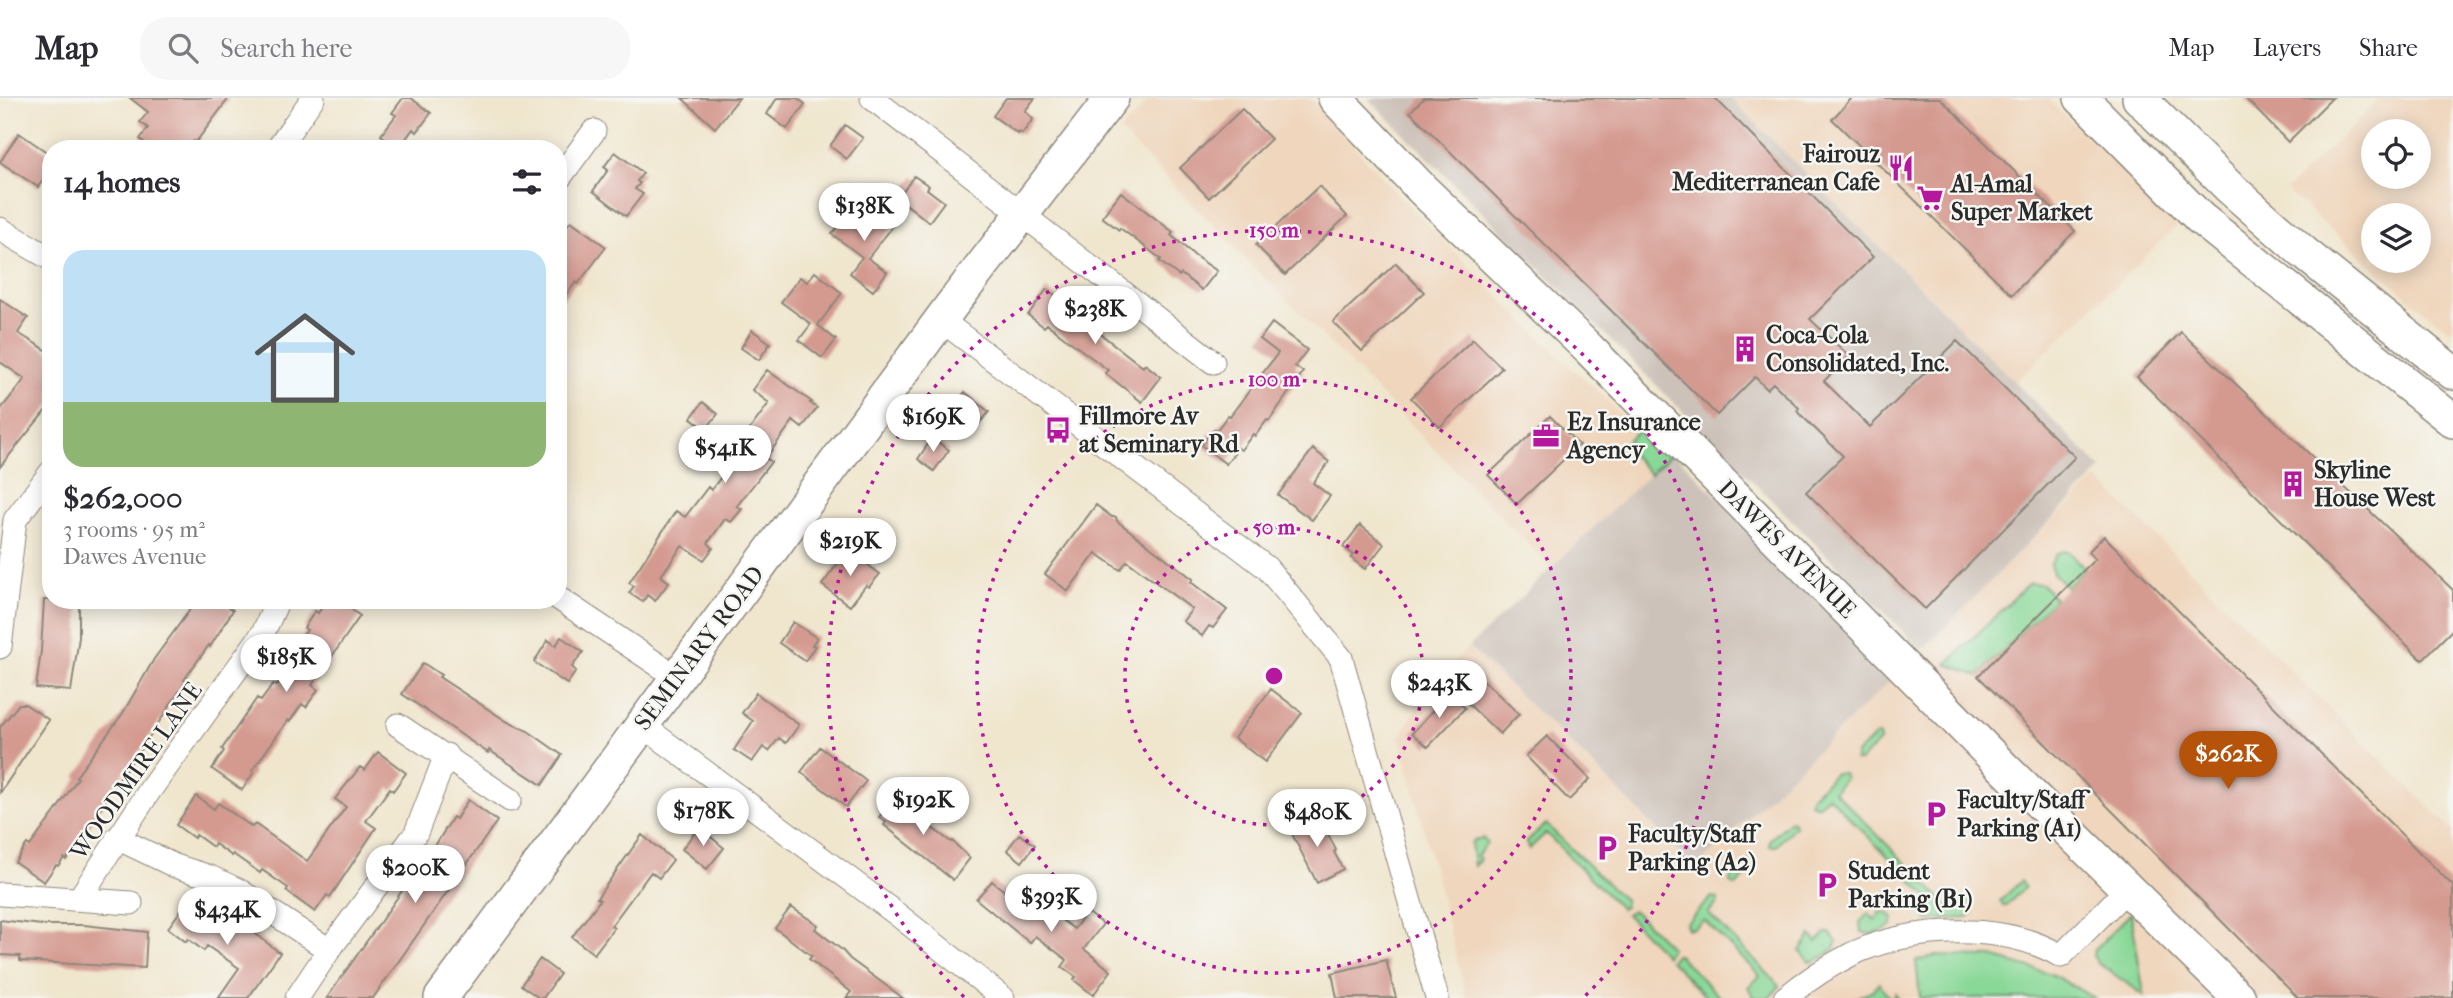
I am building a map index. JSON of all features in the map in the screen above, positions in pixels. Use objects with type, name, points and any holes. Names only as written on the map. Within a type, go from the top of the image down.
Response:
[{"type":"main road","name":"SEMINARY ROAD","points":[[441,998],[941,320],[1112,98]]},
{"type":"main road","name":"DAWES AVENUE","points":[[1335,98],[1423,190],[1588,348],[1984,748],[2239,998]]},
{"type":"main road","points":[[2081,98],[2200,218],[2453,421]]},
{"type":"main road","points":[[2138,98],[2229,187],[2293,243],[2453,373]]},
{"type":"street","points":[[283,140],[313,98]]},
{"type":"street","points":[[872,98],[1213,362]]},
{"type":"street","points":[[567,168],[594,131]]},
{"type":"street","points":[[0,229],[42,254]]},
{"type":"street","points":[[941,320],[1267,568],[1341,659],[1437,998]]},
{"type":"street","points":[[0,647],[15,520],[42,484]]},
{"type":"street","points":[[567,604],[678,678]]},
{"type":"street","name":"WOODMIRE LANE","points":[[79,899],[117,838],[263,633],[274,609]]},
{"type":"street","points":[[398,725],[510,800]]},
{"type":"street","points":[[642,725],[898,915],[1003,998]]},
{"type":"street","points":[[297,998],[329,950],[416,833],[446,755]]},
{"type":"street","points":[[117,838],[176,866],[210,877],[240,891],[329,950]]},
{"type":"street","points":[[1785,998],[1814,975],[1855,953],[1880,944],[1925,934],[2012,936],[2062,956],[2128,888]]},
{"type":"street","name":"WOODMIRE LANE","points":[[1,894],[131,903]]},
{"type":"shaded area","points":[[1152,98],[1310,98],[1407,204],[1560,358],[1604,396],[1636,432],[1623,446],[1650,474],[1552,568],[1120,131]]},
{"type":"shaded area","name":"Coca-Cola Consolidated, Inc.","points":[[1368,98],[1730,98],[2102,469],[1922,650]]},
{"type":"shaded area","points":[[1730,98],[2047,98],[2177,226],[2015,382]]},
{"type":"shaded area","points":[[2381,98],[2453,98],[2453,333],[2380,273],[2431,273],[2431,203],[2361,203],[2361,256],[2286,190]]},
{"type":"shaded area","points":[[1673,452],[1894,677],[1695,868],[1593,765],[1469,647]]},
{"type":"shaded area","points":[[2097,478],[2453,831],[2453,998],[1467,998],[1400,737],[1423,697],[1446,668],[1469,647],[1593,765],[1695,868]]},
{"type":"green space","points":[[1645,424],[1673,452],[1650,474],[1623,445]]},
{"type":"green space","points":[[2057,553],[2070,553],[2085,569],[2067,587],[2053,573],[2050,565]]},
{"type":"green space","points":[[2029,583],[2042,584],[2055,599],[1978,676],[1947,664]]},
{"type":"green space","points":[[1875,736],[1879,736],[1880,741],[1860,761],[1855,761],[1855,755]]},
{"type":"green space","points":[[1835,773],[1843,773],[1845,778],[1834,791],[1952,910],[1968,900],[1973,907],[1973,913],[1968,918],[1928,920],[1920,910],[1929,898],[1828,796],[1817,806],[1810,803],[1811,797]]},
{"type":"green space","points":[[1790,821],[1794,822],[1795,826],[1776,846],[1770,846],[1770,840]]},
{"type":"green space","points":[[1546,824],[1624,900],[1625,907],[1621,909],[1546,833],[1529,849],[1527,841]]},
{"type":"green space","points":[[1483,838],[1487,843],[1477,856],[1480,859],[1474,866],[1471,843]]},
{"type":"green space","points":[[1750,860],[1755,862],[1756,866],[1736,886],[1730,883],[1730,880]]},
{"type":"green space","points":[[2021,881],[2025,887],[2003,906],[2000,901]]},
{"type":"green space","points":[[1712,897],[1718,899],[1717,904],[1708,913],[1780,986],[1769,998],[1754,998],[1748,987],[1760,976],[1704,920],[1688,929],[1686,923]]},
{"type":"green space","points":[[1633,910],[1671,948],[1666,956],[1626,914]]},
{"type":"green space","points":[[1886,912],[1893,917],[1892,926],[1876,933],[1861,931],[1860,923],[1868,913],[1875,920],[1880,913]]},
{"type":"green space","points":[[2131,913],[2144,995],[2098,963],[2093,956],[2094,950]]},
{"type":"green space","points":[[1826,933],[1830,933],[1837,942],[1835,946],[1826,955],[1810,962],[1800,951],[1811,935],[1817,942]]},
{"type":"green space","points":[[1675,955],[1721,998],[1707,998],[1670,960]]},
{"type":"green space","points":[[1935,956],[1992,957],[2051,974],[2095,998],[1920,998],[1916,961]]},
{"type":"green space","points":[[1879,983],[1889,997],[1894,997],[1895,993],[1898,998],[1856,998],[1873,990]]},
{"type":"building","points":[[130,98],[229,98],[198,140],[141,140],[148,128],[140,122],[148,112]]},
{"type":"building","points":[[403,98],[411,98],[431,113],[417,132],[413,129],[405,140],[388,140],[381,135],[396,115],[392,113]]},
{"type":"building","points":[[682,98],[739,98],[715,128]]},
{"type":"building","points":[[777,98],[797,98],[805,104],[787,129],[767,114]]},
{"type":"building","points":[[1006,98],[1035,98],[1025,111],[1033,119],[1022,134],[1018,134],[993,116]]},
{"type":"building","name":"Coca-Cola Consolidated, Inc.","points":[[1424,98],[1715,98],[1873,257],[1810,319],[1849,356],[1824,381],[1870,427],[1957,341],[2075,457],[1925,609],[1806,492],[1843,456],[1797,411],[1799,408],[1773,383],[1767,389],[1755,377],[1717,415],[1410,112]]},
{"type":"building","points":[[1852,98],[1940,98],[2075,231],[2012,295],[1832,119]]},
{"type":"building","points":[[2245,98],[2332,98],[2288,142]]},
{"type":"building","points":[[1242,109],[1271,139],[1209,198],[1180,168]]},
{"type":"building","points":[[845,125],[863,138],[847,159],[830,146]]},
{"type":"building","points":[[19,133],[42,149],[42,181],[38,187],[0,162]]},
{"type":"building","points":[[615,152],[643,173],[635,189],[643,194],[626,216],[593,191],[608,170],[604,167]]},
{"type":"building","points":[[914,176],[929,186],[927,189],[944,202],[929,222],[898,198]]},
{"type":"building","points":[[1319,186],[1347,216],[1285,275],[1256,245]]},
{"type":"building","points":[[1121,192],[1173,232],[1171,235],[1195,256],[1217,271],[1202,290],[1181,274],[1179,276],[1159,261],[1161,259],[1102,217]]},
{"type":"building","points":[[865,205],[893,226],[868,258],[887,272],[873,291],[850,273],[862,257],[832,234],[851,210],[857,215]]},
{"type":"building","points":[[571,221],[606,247],[578,284],[576,282],[567,294],[567,226]]},
{"type":"building","points":[[1396,263],[1424,292],[1362,351],[1333,322]]},
{"type":"building","points":[[815,272],[842,293],[818,325],[836,340],[822,358],[799,340],[811,324],[781,302],[800,277],[807,282]]},
{"type":"building","points":[[1047,289],[1063,302],[1062,304],[1143,367],[1145,364],[1161,377],[1142,402],[1105,373],[1108,370],[1047,324],[1044,327],[1028,315]]},
{"type":"building","points":[[0,299],[28,318],[18,333],[42,348],[42,415],[0,467],[0,410],[25,379],[0,362]]},
{"type":"building","points":[[1272,323],[1307,350],[1295,366],[1303,372],[1269,421],[1267,420],[1255,436],[1253,434],[1241,450],[1238,448],[1226,464],[1201,445],[1228,415],[1230,416],[1278,353],[1260,339]]},
{"type":"building","points":[[752,330],[770,343],[759,360],[741,348]]},
{"type":"building","name":"Skyline House West","points":[[2181,332],[2453,590],[2453,629],[2422,660],[2137,377]]},
{"type":"building","points":[[1473,339],[1502,368],[1440,427],[1411,398]]},
{"type":"building","points":[[767,370],[817,408],[802,428],[793,421],[766,458],[771,462],[737,506],[742,509],[731,522],[725,519],[708,543],[713,548],[704,560],[682,546],[661,576],[669,582],[655,601],[647,595],[643,602],[629,593],[634,586],[629,583],[676,511],[685,517],[708,487],[711,490],[731,464],[715,449],[730,430],[742,440],[769,403],[752,390]]},
{"type":"building","points":[[965,392],[989,412],[974,430],[949,411]]},
{"type":"building","points":[[703,402],[718,414],[706,429],[691,418]]},
{"type":"building","points":[[1550,416],[1579,445],[1517,504],[1488,475]]},
{"type":"building","points":[[932,438],[949,450],[934,471],[918,459]]},
{"type":"building","points":[[1313,449],[1329,462],[1313,483],[1330,496],[1312,520],[1278,495]]},
{"type":"building","points":[[1096,505],[1116,517],[1117,521],[1193,579],[1191,582],[1227,610],[1213,628],[1209,626],[1202,636],[1183,621],[1192,609],[1127,561],[1120,570],[1096,553],[1068,591],[1045,574]]},
{"type":"building","points":[[1360,525],[1384,544],[1365,569],[1351,558],[1354,555],[1343,547]]},
{"type":"building","points":[[2104,536],[2453,886],[2453,998],[2298,998],[1978,676],[2095,559],[2088,552]]},
{"type":"building","points":[[848,550],[880,574],[869,587],[866,585],[850,606],[822,585]]},
{"type":"building","points":[[43,609],[79,609],[79,637],[71,691],[36,688]]},
{"type":"building","points":[[190,609],[233,610],[210,647],[209,645],[184,680],[186,681],[142,748],[105,797],[107,799],[85,834],[66,860],[64,858],[56,865],[44,882],[15,862],[55,812],[78,778],[76,777],[123,713],[154,659]]},
{"type":"building","points":[[321,609],[350,609],[360,616],[312,685],[318,690],[306,707],[302,704],[290,721],[288,720],[242,790],[212,769],[224,751],[222,749],[257,698],[261,701],[273,684],[277,686],[301,653],[294,648],[307,630],[304,628],[315,611],[318,613]]},
{"type":"building","points":[[793,622],[817,638],[805,661],[779,643]]},
{"type":"building","points":[[561,637],[583,652],[572,667],[576,671],[567,684],[534,662],[548,640],[556,646]]},
{"type":"building","points":[[423,663],[441,675],[439,677],[562,755],[542,785],[489,750],[488,753],[402,694]]},
{"type":"building","points":[[1480,677],[1519,714],[1500,734],[1461,697]]},
{"type":"building","points":[[1271,689],[1302,713],[1265,762],[1234,738]]},
{"type":"building","points":[[756,693],[799,725],[786,743],[779,738],[769,751],[763,747],[752,762],[734,750],[753,721],[742,713]]},
{"type":"building","points":[[1449,693],[1465,708],[1428,747],[1412,733]]},
{"type":"building","points":[[19,704],[25,704],[49,720],[0,793],[0,727]]},
{"type":"building","points":[[1547,736],[1590,779],[1569,800],[1526,756]]},
{"type":"building","points":[[820,747],[866,781],[846,807],[801,772]]},
{"type":"building","points":[[378,752],[406,773],[393,791],[390,788],[366,821],[376,828],[330,897],[327,895],[315,912],[262,870],[260,873],[233,854],[232,856],[215,844],[213,847],[196,835],[194,838],[176,825],[196,796],[214,809],[218,803],[252,827],[255,824],[307,861],[346,807],[335,799],[360,767],[365,770]]},
{"type":"building","points":[[898,792],[916,808],[912,813],[952,841],[970,858],[953,880],[884,825],[886,822],[879,817]]},
{"type":"building","points":[[468,800],[497,821],[373,998],[327,998],[418,868],[420,870],[453,817],[456,819]]},
{"type":"building","points":[[1319,816],[1343,869],[1317,883],[1290,830]]},
{"type":"building","points":[[699,827],[724,848],[707,869],[682,849]]},
{"type":"building","points":[[1019,834],[1035,845],[1022,862],[1007,850]]},
{"type":"building","points":[[642,835],[673,860],[659,878],[651,872],[594,954],[572,937],[600,900],[597,898]]},
{"type":"building","points":[[992,881],[1023,906],[1030,896],[1074,929],[1087,912],[1103,924],[1084,949],[1111,971],[1093,995],[1062,967],[1067,960],[1035,936],[1030,943],[976,899]]},
{"type":"building","points":[[189,899],[225,921],[229,916],[280,953],[248,998],[218,998],[239,968],[207,946],[204,951],[188,939],[186,942],[168,928]]},
{"type":"building","points":[[791,907],[818,925],[815,929],[850,959],[903,998],[846,998],[851,992],[809,959],[812,956],[775,928]]},
{"type":"building","points":[[0,920],[147,932],[145,968],[20,961],[20,956],[0,955]]},
{"type":"building","points":[[540,959],[560,974],[543,998],[521,985]]},
{"type":"building","points":[[1386,960],[1396,998],[1337,998],[1332,973]]},
{"type":"place","name":"Fairouz Mediterranean Cafe","points":[[1901,168]]},
{"type":"place","name":"Al-Amal Super Market","points":[[1930,198]]},
{"type":"place","name":"Coca-Cola Consolidated, Inc.","points":[[1745,349]]},
{"type":"place","name":"Fillmore Av at Seminary Rd","points":[[1058,430]]},
{"type":"place","name":"Ez Insurance Agency","points":[[1546,436]]},
{"type":"place","name":"Skyline House West","points":[[2293,484]]},
{"type":"place","name":"Faculty/Staff Parking (A1)","points":[[1936,814]]},
{"type":"place","name":"Faculty/Staff Parking (A2)","points":[[1607,848]]},
{"type":"place","name":"Student Parking (B1)","points":[[1827,885]]}]
